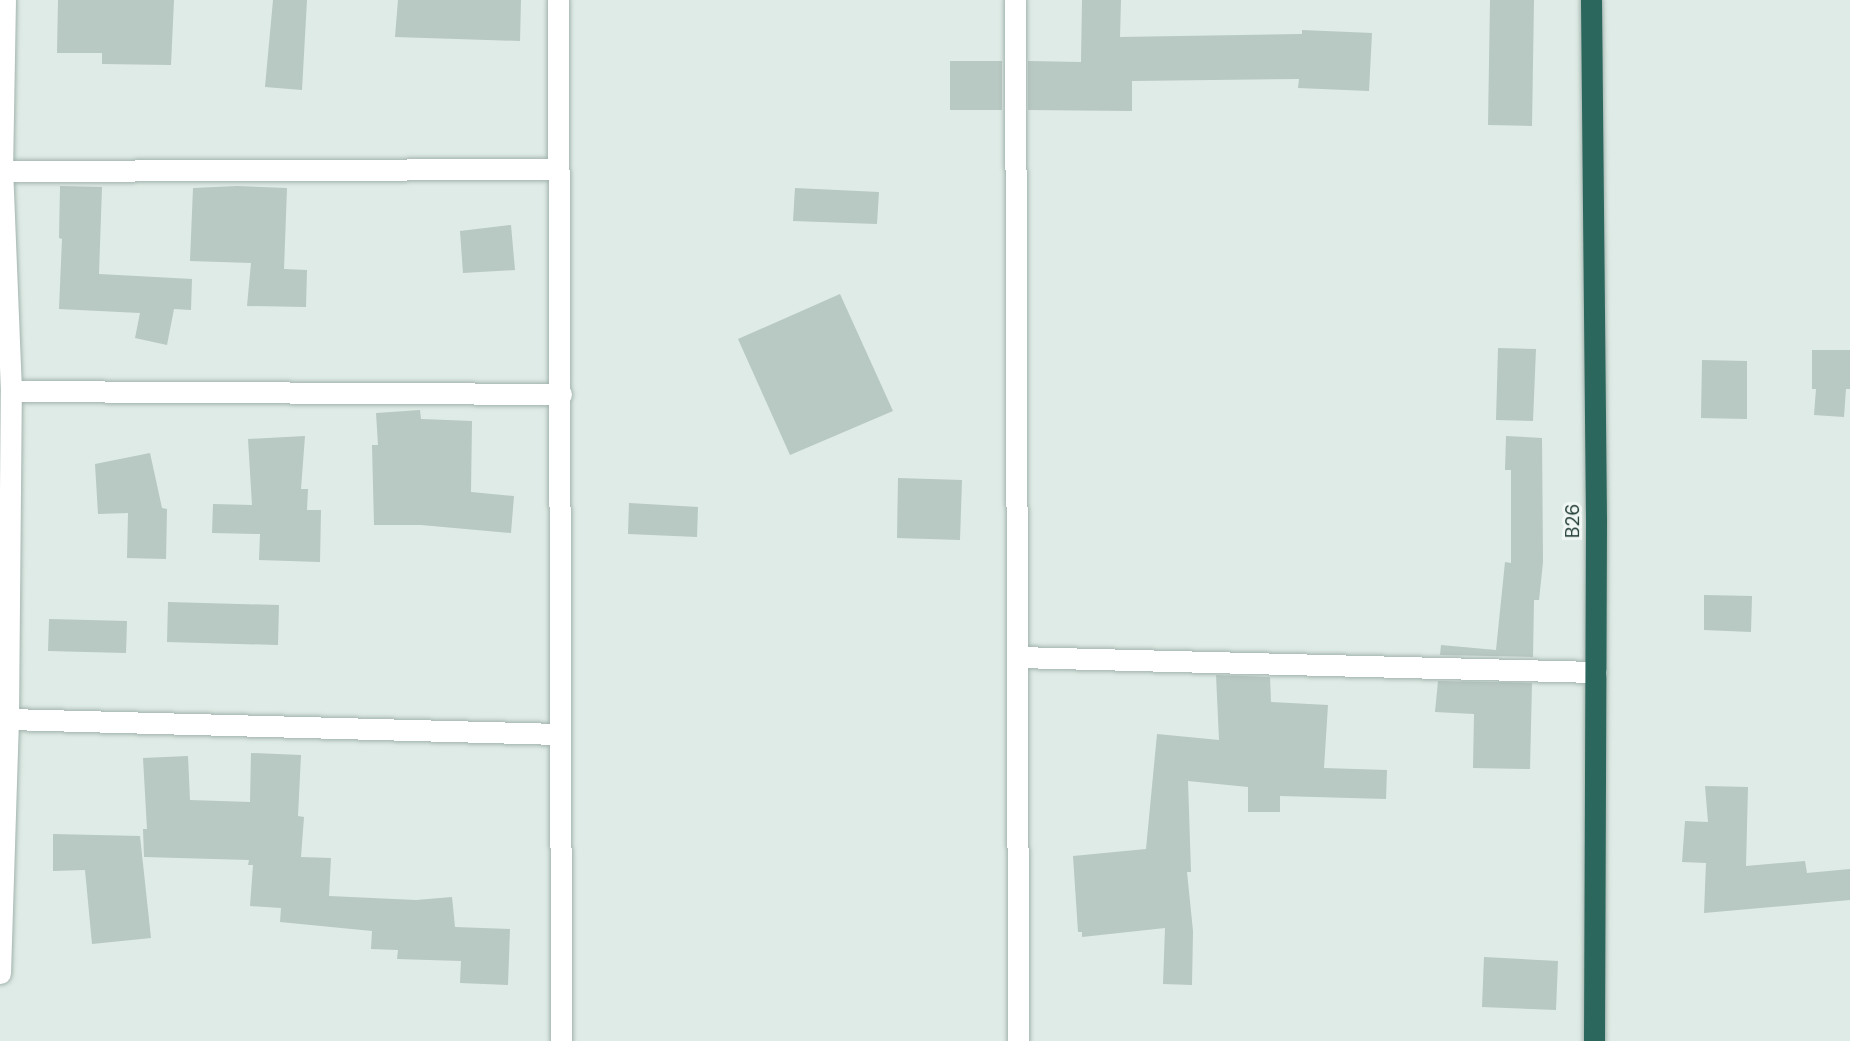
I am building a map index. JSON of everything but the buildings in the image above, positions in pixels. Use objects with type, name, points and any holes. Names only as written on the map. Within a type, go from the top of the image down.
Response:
[{"type":"highway","name":"B26","points":[[1591,0],[1596,672],[1594,1041]]},
{"type":"street","points":[[0,972],[2,833],[8,719],[5,509],[11,391],[1,171],[5,0]]},
{"type":"street","points":[[558,0],[561,1041]]},
{"type":"street","points":[[1015,0],[1018,1041]]},
{"type":"street","points":[[1,171],[558,169]]},
{"type":"street","points":[[11,391],[561,394]]},
{"type":"street","points":[[1018,657],[1596,672]]},
{"type":"street","points":[[8,719],[560,734]]}]
